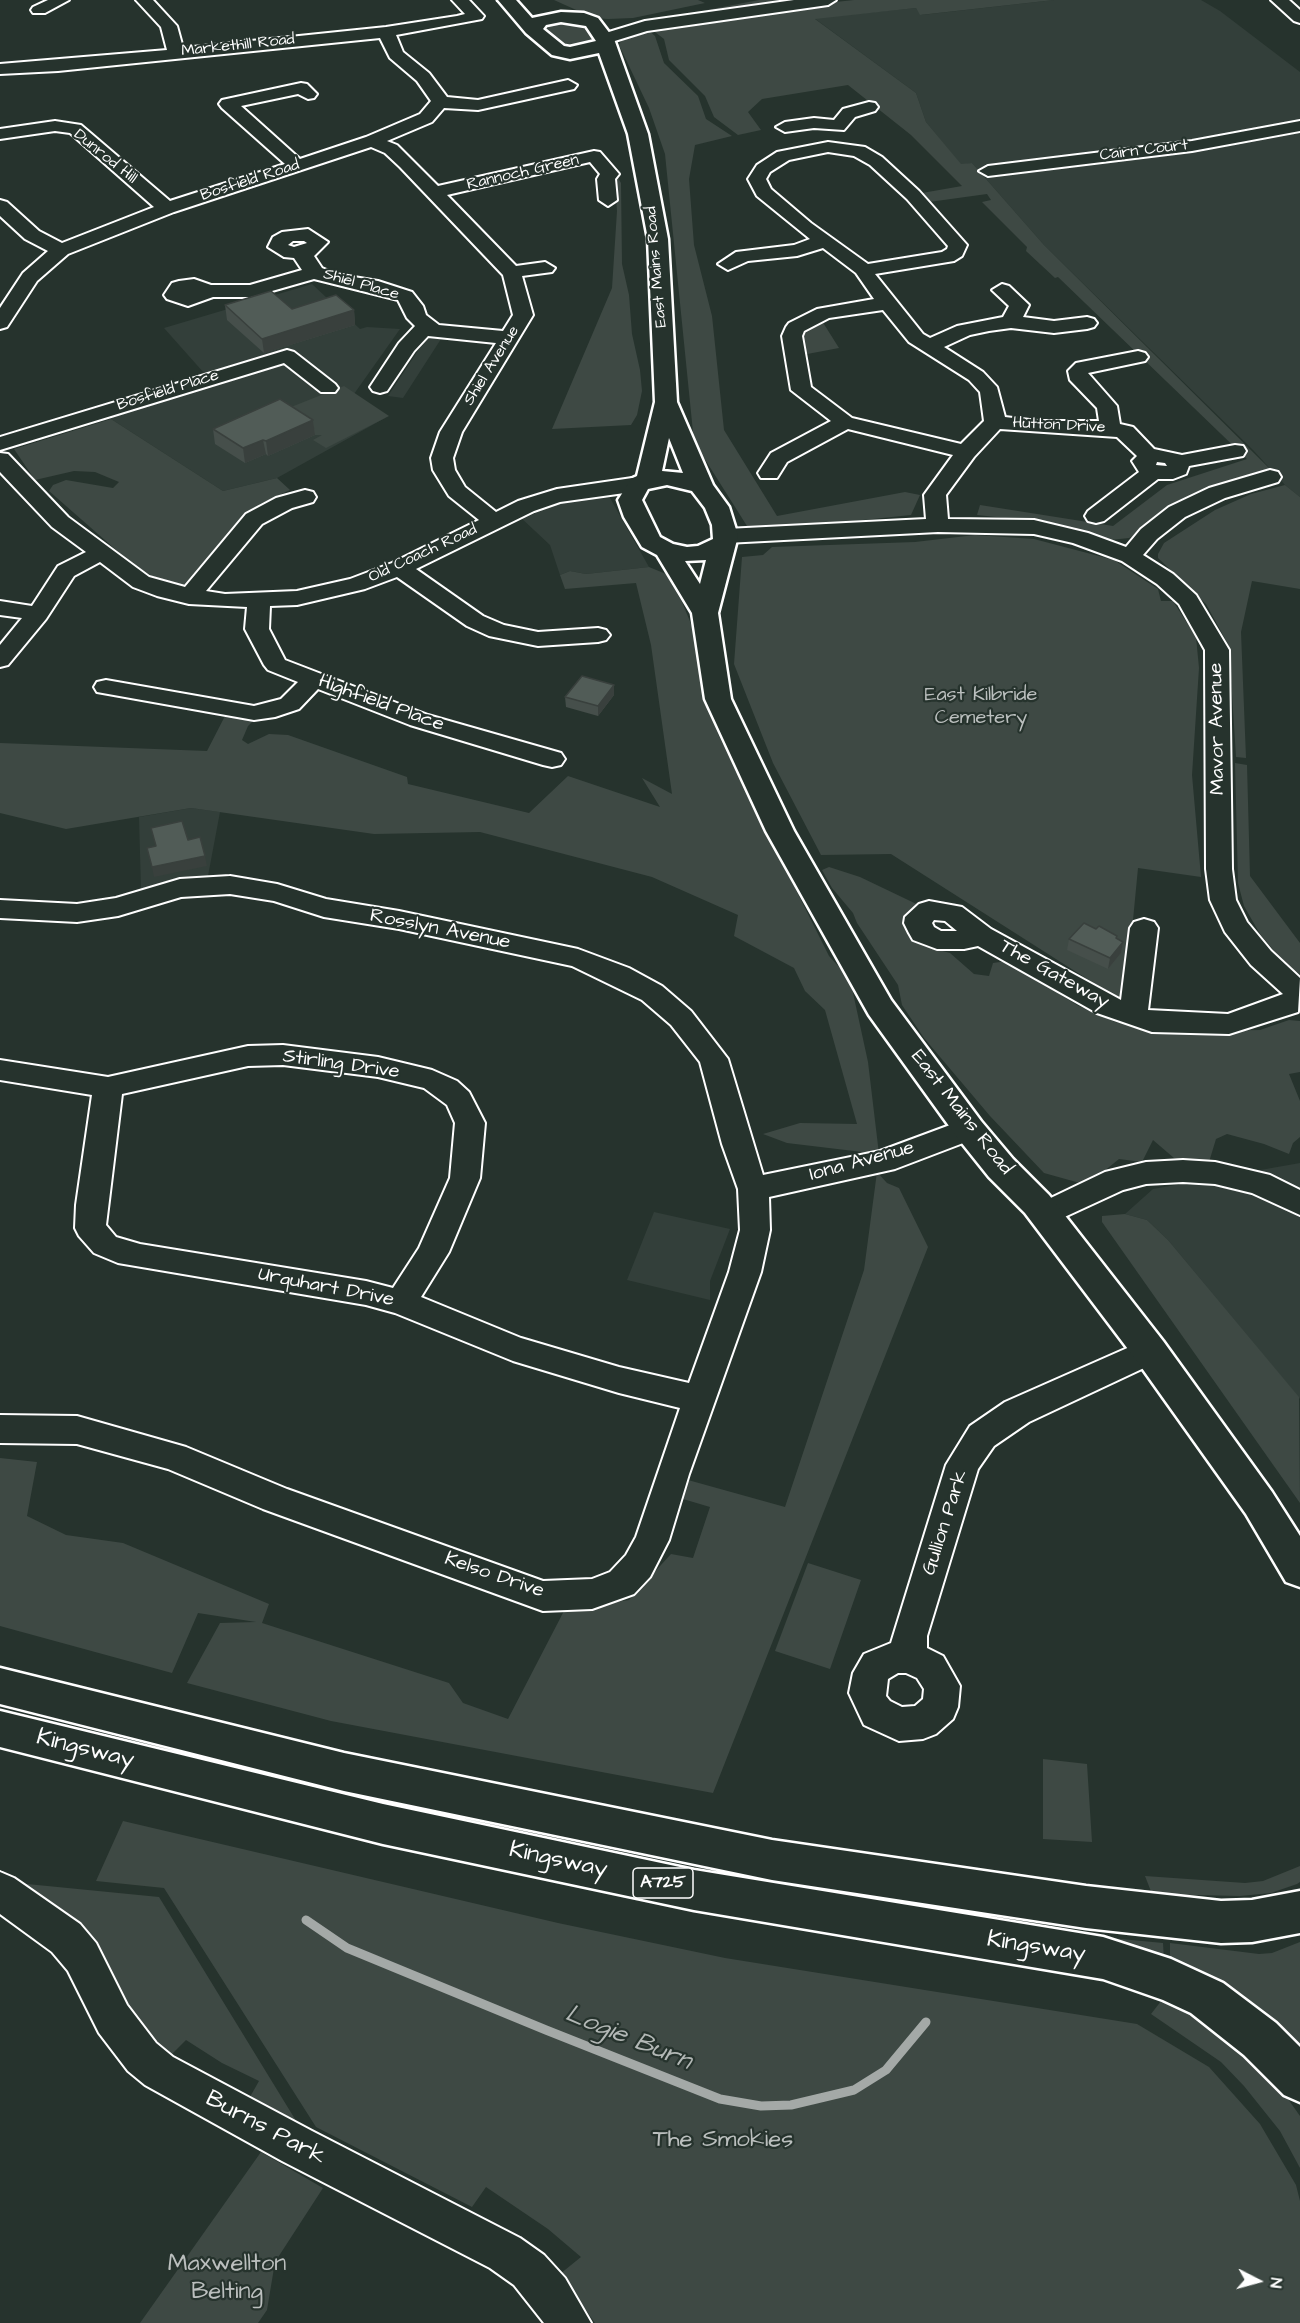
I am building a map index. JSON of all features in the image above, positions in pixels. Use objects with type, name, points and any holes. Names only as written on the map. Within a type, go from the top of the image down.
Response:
[{"type":"main road","points":[[507,0],[532,29],[548,18],[585,20]]},
{"type":"main road","points":[[542,0],[585,20]]},
{"type":"main road","name":"East Mains Road","points":[[585,20],[605,41],[638,134],[658,238],[666,402],[644,482]]},
{"type":"main road","name":"East Mains Road","points":[[532,29],[592,77],[638,134]]},
{"type":"main road","points":[[558,51],[582,52],[605,41]]},
{"type":"main road","name":"East Mains Road","points":[[666,402],[701,486]]},
{"type":"main road","points":[[686,480],[701,486],[717,507],[724,540],[703,553],[666,550],[651,542],[636,517],[630,500],[644,482],[686,480]]},
{"type":"main road","name":"East Mains Road","points":[[705,613],[724,540]]},
{"type":"main road","name":"East Mains Road","points":[[666,550],[705,613],[718,699],[780,831],[880,1007],[969,1128],[1001,1168],[1045,1214],[1150,1351],[1259,1503],[1300,1569]]},
{"type":"main road","name":"Kingsway","points":[[0,1686],[344,1772],[772,1860],[1011,1896],[1221,1922],[1252,1921],[1300,1912]]},
{"type":"main road","name":"Kingsway","points":[[0,1729],[395,1827],[694,1890],[1103,1959],[1171,1981],[1207,1998],[1260,2039],[1300,2079]]},
{"type":"main road","points":[[1009,1944],[1011,1896]]},
{"type":"street","points":[[39,10],[61,0]]},
{"type":"street","points":[[144,0],[169,26],[176,52]]},
{"type":"street","name":"Markethill Road","points":[[0,69],[58,66],[386,32],[448,23],[476,16],[460,0]]},
{"type":"street","points":[[585,20],[641,21],[745,0]]},
{"type":"street","points":[[605,41],[645,26],[828,0]]},
{"type":"street","points":[[1279,0],[1300,18]]},
{"type":"street","points":[[386,32],[396,54],[428,83],[440,102],[478,105],[568,85]]},
{"type":"street","points":[[297,165],[228,104],[301,88],[308,94]]},
{"type":"street","name":"Bosfield Road","points":[[0,323],[30,277],[61,250],[167,208],[372,141],[426,118],[440,102]]},
{"type":"street","points":[[838,126],[849,113],[868,107]]},
{"type":"street","points":[[784,127],[814,123],[838,126],[849,134],[844,147]]},
{"type":"street","name":"Dunrod Hill","points":[[0,134],[55,126],[75,129],[167,208]]},
{"type":"street","name":"Cairn Court","points":[[988,171],[1192,146],[1300,126]]},
{"type":"street","name":"Shiel Avenue","points":[[372,141],[391,149],[436,192],[512,273],[523,315],[451,432],[442,458],[444,470],[457,491],[494,521]]},
{"type":"street","points":[[864,270],[946,257],[955,252],[958,245],[914,195],[876,161],[859,151],[844,147],[828,147],[783,156],[771,161],[757,179],[763,192],[864,270],[916,339],[985,383],[995,408],[995,422],[966,452],[935,495],[938,525]]},
{"type":"street","name":"Rannoch Green","points":[[436,192],[594,156],[610,174],[606,179],[608,200]]},
{"type":"street","points":[[0,206],[32,235],[61,250]]},
{"type":"street","points":[[715,247],[735,260],[781,253],[824,241]]},
{"type":"street","name":"Shiel Place","points":[[304,253],[304,260],[315,272],[330,279],[378,287],[405,296],[413,306],[417,318],[427,326]]},
{"type":"street","points":[[512,273],[531,268],[545,268]]},
{"type":"street","name":"Shiel Place","points":[[206,291],[251,291],[315,272]]},
{"type":"street","points":[[1002,290],[1019,305],[1011,322]]},
{"type":"street","points":[[888,303],[824,313],[801,324],[792,336],[801,390],[845,422],[966,452]]},
{"type":"street","points":[[927,347],[964,330],[1011,322],[1054,327],[1088,323]]},
{"type":"street","points":[[380,387],[406,347],[427,326],[433,331],[510,338]]},
{"type":"street","name":"Bosfield Place","points":[[0,444],[287,356],[328,388]]},
{"type":"street","points":[[1110,428],[1107,406],[1077,376],[1078,371],[1083,367],[1138,357]]},
{"type":"street","points":[[757,453],[774,466],[845,422]]},
{"type":"street","name":"Hutton Drive","points":[[995,422],[1038,427],[1110,428],[1125,432],[1151,464]]},
{"type":"street","points":[[1096,516],[1151,464],[1166,455],[1178,462],[1235,452]]},
{"type":"street","name":"Old Coach Road","points":[[0,459],[60,522],[99,554],[141,582],[189,597],[258,602],[321,594],[400,568],[494,521],[557,496],[644,482]]},
{"type":"street","points":[[1130,556],[1149,534],[1177,512],[1217,493],[1270,477]]},
{"type":"street","points":[[189,597],[254,519],[284,503],[304,497]]},
{"type":"street","name":"Mavor Avenue","points":[[724,540],[938,525],[1034,527],[1080,538],[1130,556],[1165,579],[1188,600],[1217,650],[1220,869],[1223,900],[1235,926],[1261,958],[1300,995]]},
{"type":"street","points":[[0,660],[38,614],[66,571],[99,554]]},
{"type":"street","points":[[400,568],[475,621],[497,631],[556,648],[598,635]]},
{"type":"street","name":"Highfield Place","points":[[258,602],[257,629],[276,665],[419,720],[552,759]]},
{"type":"street","points":[[0,608],[38,614]]},
{"type":"street","points":[[106,687],[254,712],[275,710],[290,704],[314,679]]},
{"type":"street","name":"Rosslyn Avenue","points":[[1,910],[77,913],[118,908],[180,888],[230,885],[277,893],[324,908],[399,920],[578,958],[652,993],[681,1018],[698,1037],[714,1059],[737,1144],[753,1189]]},
{"type":"street","points":[[1133,1014],[1144,928]]},
{"type":"street","name":"The Gateway","points":[[981,936],[1107,1006],[1152,1022],[1230,1024],[1288,1005],[1300,995]]},
{"type":"street","name":"Stirling Drive","points":[[0,1071],[108,1087],[248,1056],[283,1055],[378,1067],[432,1080],[447,1088],[459,1099],[470,1124],[465,1178],[433,1252],[401,1302]]},
{"type":"street","name":"Urquhart Drive","points":[[108,1087],[91,1205],[90,1228],[105,1245],[118,1251],[140,1256],[326,1285],[401,1302],[513,1348],[619,1380],[700,1399]]},
{"type":"street","name":"Iona Avenue","points":[[753,1189],[884,1161],[969,1128]]},
{"type":"street","points":[[1045,1214],[1116,1180],[1146,1173],[1183,1170],[1215,1173],[1259,1183],[1300,1203]]},
{"type":"street","name":"Kelso Drive","points":[[0,1430],[77,1430],[174,1457],[275,1499],[543,1596],[592,1594],[622,1583],[639,1566],[652,1540],[745,1272],[755,1230],[753,1189]]},
{"type":"street","name":"Gullion Park","points":[[909,1657],[909,1636],[963,1465],[982,1436],[1017,1412],[1150,1351]]},
{"type":"street","name":"Burns Park","points":[[0,1891],[66,1938],[82,1957],[119,2028],[142,2057],[159,2071],[297,2146],[505,2253],[529,2270],[550,2293],[569,2323]]},
{"type":"shaded area","points":[[1054,0],[1201,0],[1220,11],[1300,72],[1300,497],[1285,485],[1253,450],[1044,245],[972,163],[961,165],[926,122],[916,93],[814,18],[916,8],[921,15]]},
{"type":"shaded area","points":[[312,284],[360,329],[367,327],[400,329],[354,394],[385,418],[277,478],[223,491],[111,419],[98,407],[204,373],[164,328]]},
{"type":"shaded area","points":[[427,337],[441,339],[403,398],[388,396]]},
{"type":"shaded area","points":[[610,498],[649,567],[586,574],[570,571],[560,575],[550,545],[519,516],[568,499]]},
{"type":"shaded area","points":[[191,808],[220,812],[208,876],[179,879],[141,890],[139,817]]},
{"type":"shaded area","points":[[1300,1163],[1300,1399],[1168,1240],[1147,1220],[1125,1214],[1153,1189]]},
{"type":"shaded area","points":[[654,1212],[730,1229],[710,1281],[710,1300],[627,1280]]},
{"type":"green space","points":[[554,0],[698,0],[705,3],[633,18],[608,19],[594,18]]},
{"type":"green space","points":[[759,0],[804,0],[729,9],[641,25],[639,23]]},
{"type":"green space","points":[[854,0],[1054,0],[920,15],[916,8],[815,19],[916,93],[926,122],[961,164],[972,163],[1044,245],[1272,471],[1129,538],[1110,540],[1086,536],[1042,522],[977,515],[980,505],[1113,526],[1167,485],[1247,459],[1058,277],[1055,278],[1026,251],[1027,247],[982,202],[991,200],[987,194],[929,202],[922,193],[962,186],[911,135],[848,85],[762,99],[748,112],[761,130],[738,135],[714,117],[705,96],[669,60],[664,39],[651,29],[789,7]]},
{"type":"green space","points":[[573,21],[588,28],[596,36],[596,41],[568,49],[541,31],[543,24]]},
{"type":"green space","points":[[648,30],[655,36],[664,63],[698,96],[706,119],[732,136],[695,145],[689,179],[694,245],[712,316],[724,430],[777,516],[905,492],[920,495],[911,515],[767,530],[747,526],[694,442],[665,154],[649,108],[619,45],[623,37]]},
{"type":"green space","points":[[614,171],[621,183],[622,264],[629,295],[632,334],[642,391],[637,415],[631,425],[552,429],[612,288],[617,211]]},
{"type":"green space","points":[[822,321],[839,348],[802,355],[802,337],[806,330]]},
{"type":"green space","points":[[344,386],[389,416],[326,448],[313,440],[322,435],[315,435],[283,414],[276,413]]},
{"type":"green space","points":[[111,419],[223,491],[277,478],[290,490],[260,504],[188,587],[152,576],[131,563],[49,491],[53,485],[66,480],[113,488],[119,482],[95,472],[74,471],[35,480],[14,449]]},
{"type":"green space","points":[[1285,485],[1300,497],[1300,589],[1252,581],[1241,632],[1246,758],[1236,757],[1229,646],[1206,604],[1158,558],[1158,554],[1164,543],[1215,510],[1251,494]]},
{"type":"green space","name":"East Kilbride Cemetery","points":[[975,535],[1034,539],[1114,560],[1158,589],[1161,601],[1173,601],[1196,637],[1199,668],[1192,775],[1201,877],[1138,868],[1125,1003],[891,854],[821,855],[773,763],[734,664],[742,557],[763,555],[772,547],[915,542]]},
{"type":"green space","points":[[649,567],[666,574],[682,602],[696,636],[707,702],[718,734],[829,956],[850,979],[868,1062],[879,1154],[787,1143],[763,1134],[800,1123],[857,1124],[825,1010],[805,991],[794,968],[734,936],[738,915],[652,877],[480,832],[374,834],[191,808],[66,829],[0,813],[0,743],[207,751],[225,716],[232,713],[257,717],[248,726],[242,740],[248,744],[269,734],[288,735],[407,777],[408,784],[529,813],[568,776],[660,807],[642,778],[672,794],[651,645],[636,583],[565,589],[560,575],[570,571],[586,574]]},
{"type":"green space","points":[[1235,763],[1247,765],[1250,876],[1300,943],[1300,974],[1286,965],[1260,934],[1244,906],[1238,883]]},
{"type":"green space","points":[[829,867],[860,877],[929,910],[911,932],[924,946],[950,953],[974,974],[989,976],[993,963],[1007,961],[1077,1005],[1115,1022],[1149,1029],[1208,1031],[1260,1030],[1289,1020],[1300,1021],[1300,1072],[1289,1074],[1300,1101],[1300,1137],[1293,1143],[1289,1154],[1264,1144],[1227,1134],[1216,1139],[1209,1162],[1199,1165],[1174,1158],[1153,1140],[1142,1162],[1119,1159],[1087,1185],[1044,1173],[990,1116],[924,1038],[902,1005],[898,985],[857,923],[853,913],[832,888],[822,870]]},
{"type":"green space","points":[[877,1172],[887,1183],[899,1188],[928,1247],[713,1793],[331,1721],[187,1683],[220,1623],[256,1622],[198,1613],[172,1673],[0,1626],[0,1458],[37,1462],[27,1516],[66,1535],[123,1543],[269,1604],[262,1623],[449,1683],[463,1703],[508,1719],[565,1609],[629,1600],[671,1554],[693,1558],[710,1507],[683,1499],[688,1480],[785,1507],[864,1270]]},
{"type":"green space","points":[[1125,1214],[1147,1220],[1168,1240],[1299,1397],[1300,1503],[1102,1222],[1102,1216]]},
{"type":"green space","points":[[808,1563],[861,1580],[830,1669],[775,1651]]},
{"type":"green space","points":[[1043,1759],[1087,1764],[1092,1842],[1043,1839]]},
{"type":"green space","name":"The Smokies","points":[[123,1821],[558,1923],[725,1958],[1137,2024],[1209,2067],[1260,2124],[1296,2185],[1300,2201],[1300,2323],[595,2323],[560,2274],[581,2257],[548,2229],[486,2187],[472,2207],[316,2127],[164,1888],[96,1881]]},
{"type":"green space","points":[[1300,1866],[1300,1882],[1297,1884],[1271,1893],[1240,1896],[1152,1894],[1145,1876],[1245,1883],[1263,1881]]},
{"type":"green space","points":[[27,1884],[159,1897],[298,2124],[295,2131],[246,2104],[259,2081],[222,2063],[186,2040],[167,2059],[19,1887]]},
{"type":"green space","points":[[1100,1937],[1163,1943],[1164,1960]]},
{"type":"green space","points":[[1300,1942],[1300,2055],[1170,1963],[1170,1943],[1259,1954],[1272,1953]]},
{"type":"green space","points":[[1165,1996],[1191,2010],[1276,2082],[1300,2116],[1300,2168],[1280,2131],[1244,2086],[1221,2062],[1151,2014]]},
{"type":"green space","name":"Maxwellton Belting","points":[[261,2152],[323,2188],[275,2262],[267,2310],[258,2323],[140,2323]]},
{"type":"building","points":[[271,291],[292,309],[336,295],[354,310],[262,339],[225,305]]},
{"type":"building","points":[[280,399],[313,420],[266,441],[263,440],[243,448],[213,429]]},
{"type":"building","points":[[582,676],[614,685],[598,706],[565,697]]},
{"type":"building","points":[[182,821],[188,840],[200,837],[205,856],[152,867],[147,848],[156,846],[151,828]]},
{"type":"building","points":[[1084,923],[1096,929],[1099,926],[1123,942],[1110,958],[1069,939]]},
{"type":"waterway","name":"Logie Burn","points":[[306,1920],[347,1948],[546,2030],[720,2099],[761,2106],[791,2105],[854,2090],[886,2070],[926,2022]]}]
